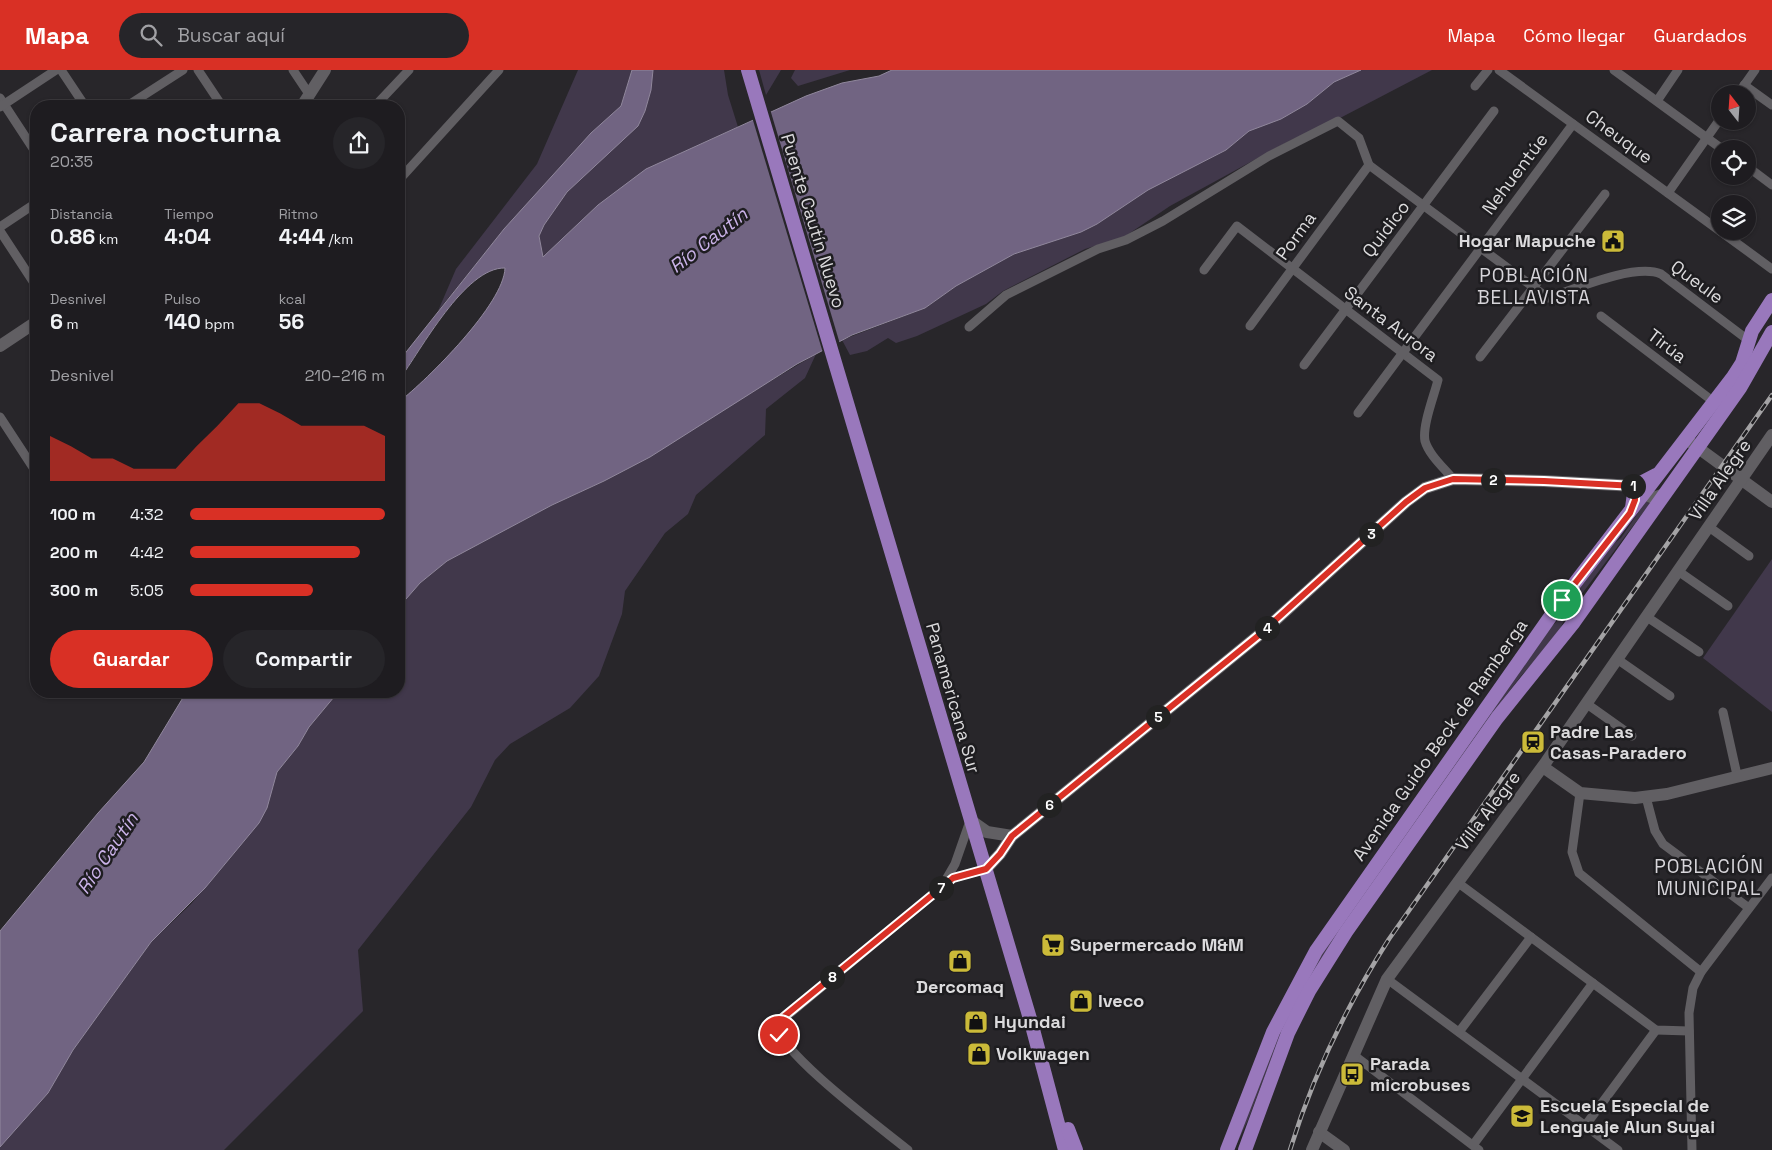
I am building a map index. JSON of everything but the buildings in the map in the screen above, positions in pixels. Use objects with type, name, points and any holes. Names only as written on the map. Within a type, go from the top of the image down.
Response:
[{"type":"main road","name":"Puente Cautín Nuevo","points":[[748,70],[842,384]]},
{"type":"main road","name":"Avenida Guido Beck de Ramberga","points":[[1245,1150],[1288,1033],[1309,991],[1346,932],[1497,718],[1581,613],[1664,494],[1714,402],[1737,371],[1748,340],[1772,300]]},
{"type":"main road","name":"Avenida Guido Beck de Ramberga","points":[[1227,1150],[1273,1032],[1316,951],[1562,600],[1630,513],[1640,490],[1692,443],[1740,388],[1772,332]]},
{"type":"main road","name":"Panamericana Sur","points":[[842,384],[1031,1022],[1065,1150]]},
{"type":"main road","points":[[1562,600],[1581,613]]},
{"type":"main road","name":"Panamericana Sur","points":[[1031,1022],[1076,1150]]},
{"type":"main road","name":"Avenida Guido Beck de Ramberga","points":[[1240,1150],[1250,1135]]},
{"type":"street","points":[[30,144],[1,103],[56,70]]},
{"type":"street","points":[[60,70],[81,100]]},
{"type":"street","points":[[136,100],[183,70]]},
{"type":"street","points":[[198,70],[218,100]]},
{"type":"street","points":[[293,70],[309,94]]},
{"type":"street","points":[[306,100],[325,70]]},
{"type":"street","points":[[380,100],[408,70]]},
{"type":"street","points":[[405,173],[499,70]]},
{"type":"street","points":[[1475,86],[1488,70]]},
{"type":"street","name":"Cheuque","points":[[1499,70],[1711,224]]},
{"type":"street","points":[[1614,70],[1711,141]]},
{"type":"street","points":[[1656,101],[1678,70]]},
{"type":"street","points":[[1744,85],[1755,70]]},
{"type":"street","points":[[1756,94],[1772,105]]},
{"type":"street","name":"Quidico","points":[[1304,365],[1494,111]]},
{"type":"street","points":[[969,327],[1006,295],[1098,249],[1126,240],[1148,229],[1269,156],[1338,121],[1359,138],[1368,165]]},
{"type":"street","name":"Nehuentúe","points":[[1358,413],[1573,124]]},
{"type":"street","points":[[1668,193],[1712,130]]},
{"type":"street","name":"Queule","points":[[1368,165],[1548,298],[1634,271],[1651,270],[1661,274],[1748,340]]},
{"type":"street","name":"Porma","points":[[1250,326],[1368,165]]},
{"type":"street","points":[[1756,173],[1772,185]]},
{"type":"street","points":[[1480,357],[1605,194]]},
{"type":"street","points":[[0,227],[30,207]]},
{"type":"street","name":"Santa Aurora","points":[[1204,270],[1237,226],[1438,380],[1425,431],[1425,441],[1429,450],[1453,479]]},
{"type":"street","points":[[0,231],[30,277]]},
{"type":"street","name":"Cheuque","points":[[1732,240],[1772,269]]},
{"type":"street","name":"Tirúa","points":[[1601,316],[1714,402]]},
{"type":"street","points":[[0,346],[30,326]]},
{"type":"street","points":[[0,417],[30,455]]},
{"type":"street","name":"Villa Alegre","points":[[1312,1150],[1355,1056],[1387,979],[1543,767],[1772,435]]},
{"type":"street","points":[[1692,443],[1772,502]]},
{"type":"street","points":[[908,1150],[802,1062],[779,1035],[776,1025],[958,875],[986,869],[1000,854],[1012,836],[1259,635],[1406,502],[1425,488],[1453,479],[1544,481],[1640,490],[1653,498],[1664,494]]},
{"type":"street","points":[[1709,527],[1749,556]]},
{"type":"street","points":[[1678,571],[1728,606]]},
{"type":"street","points":[[1647,616],[1699,652]]},
{"type":"street","points":[[1617,659],[1670,696]]},
{"type":"street","points":[[1587,704],[1632,736]]},
{"type":"street","points":[[1724,712],[1737,775]]},
{"type":"street","points":[[1543,767],[1580,793],[1646,797],[1772,768]]},
{"type":"street","points":[[1580,793],[1572,852],[1579,873],[1700,972]]},
{"type":"street","points":[[1646,797],[1655,831],[1663,844],[1749,908]]},
{"type":"street","points":[[942,887],[955,864],[970,820],[987,832],[1012,836]]},
{"type":"street","points":[[1692,1150],[1689,1031],[1691,996],[1700,972],[1772,878]]},
{"type":"street","points":[[1458,882],[1656,1030],[1689,1031]]},
{"type":"street","points":[[1459,1032],[1531,936]]},
{"type":"street","points":[[1387,979],[1618,1150]]},
{"type":"street","points":[[1355,1056],[1476,1148],[1522,1079],[1593,983]]},
{"type":"street","points":[[1585,1126],[1656,1030]]},
{"type":"street","points":[[1319,1132],[1344,1150]]},
{"type":"shaded area","points":[[578,70],[632,70],[621,106],[591,133],[504,229],[438,311],[456,269],[537,164]]},
{"type":"shaded area","points":[[653,70],[724,70],[728,95],[738,127],[677,156],[598,205],[543,257],[539,236],[544,225],[567,192],[645,111],[651,90]]},
{"type":"shaded area","points":[[759,70],[781,70],[766,95]]},
{"type":"shaded area","points":[[795,70],[850,70],[798,86],[791,78]]},
{"type":"shaded area","points":[[1361,70],[1432,70],[1342,117],[1291,140],[1170,206],[1124,237],[1085,249],[1003,291],[986,304],[917,336],[896,343],[888,338],[867,351],[850,355],[842,340],[925,308],[956,286],[1014,254],[1097,224],[1147,190],[1226,150],[1249,131],[1281,119],[1307,104],[1334,82]]},
{"type":"shaded area","points":[[816,354],[805,378],[766,409],[765,435],[696,495],[688,514],[665,533],[625,591],[622,614],[599,676],[570,708],[510,744],[495,760],[471,807],[358,950],[363,1011],[224,1150],[0,1150],[0,1147],[48,1093],[73,1050],[151,942],[191,904],[224,865],[273,787],[277,772],[298,746],[309,727],[333,698],[405,698],[405,600],[420,583],[447,561],[552,505],[604,481]]},
{"type":"shaded area","points":[[1646,501],[1650,504],[1581,595],[1580,587],[1608,548],[1621,538]]},
{"type":"shaded area","points":[[1772,559],[1772,712],[1703,658]]},
{"type":"shaded area","points":[[1562,616],[1565,618],[1557,636],[1521,676],[1491,715],[1273,1054],[1248,1120],[1234,1150],[1272,1047],[1306,977],[1548,630]]},
{"type":"water","name":"Río Cautín","points":[[632,70],[653,70],[651,90],[638,126],[567,192],[544,225],[539,236],[543,257],[598,205],[646,169],[806,96],[842,83],[879,76],[892,70],[1361,70],[1334,82],[1307,104],[1281,119],[1249,131],[1226,150],[1148,190],[1097,224],[1081,232],[1014,254],[956,286],[925,308],[852,335],[797,364],[650,457],[552,505],[447,561],[420,583],[405,600],[405,397],[445,359],[479,320],[501,283],[505,268],[490,271],[475,281],[460,295],[445,312],[405,371],[405,353],[504,229],[591,133],[621,106]]},
{"type":"water","name":"Río Cautín","points":[[183,698],[333,698],[309,727],[298,746],[277,772],[267,808],[259,823],[205,888],[151,942],[73,1050],[48,1093],[0,1147],[0,931],[98,813],[144,762]]},
{"type":"pier","points":[[770,109],[840,344],[823,353],[752,117]]},
{"type":"railway","points":[[1290,1150],[1309,1095],[1332,1041],[1359,989],[1389,939],[1772,395]]},
{"type":"place","name":"Hogar Mapuche","points":[[1613,241]]},
{"type":"place","name":"Padre Las Casas-Paradero","points":[[1533,742]]},
{"type":"place","name":"Supermercado M&M","points":[[1053,945]]},
{"type":"place","name":"Dercomaq","points":[[960,961]]},
{"type":"place","name":"Iveco","points":[[1081,1001]]},
{"type":"place","name":"Hyundai","points":[[976,1022]]},
{"type":"place","name":"Volkwagen","points":[[979,1054]]},
{"type":"place","name":"Parada microbuses","points":[[1352,1074]]},
{"type":"place","name":"Escuela Especial de Lenguaje Alun Suyai","points":[[1522,1116]]},
{"type":"district","name":"POBLACIÓN BELLAVISTA","points":[[1534,286]]},
{"type":"district","name":"POBLACIÓN MUNICIPAL","points":[[1709,877]]},
{"type":"route","points":[[779,1035],[776,1025],[781,1019],[953,878],[967,872],[986,869],[1000,854],[1012,836],[1259,635],[1406,502],[1425,488],[1453,479],[1635,486],[1635,500],[1630,513],[1562,600]]}]
